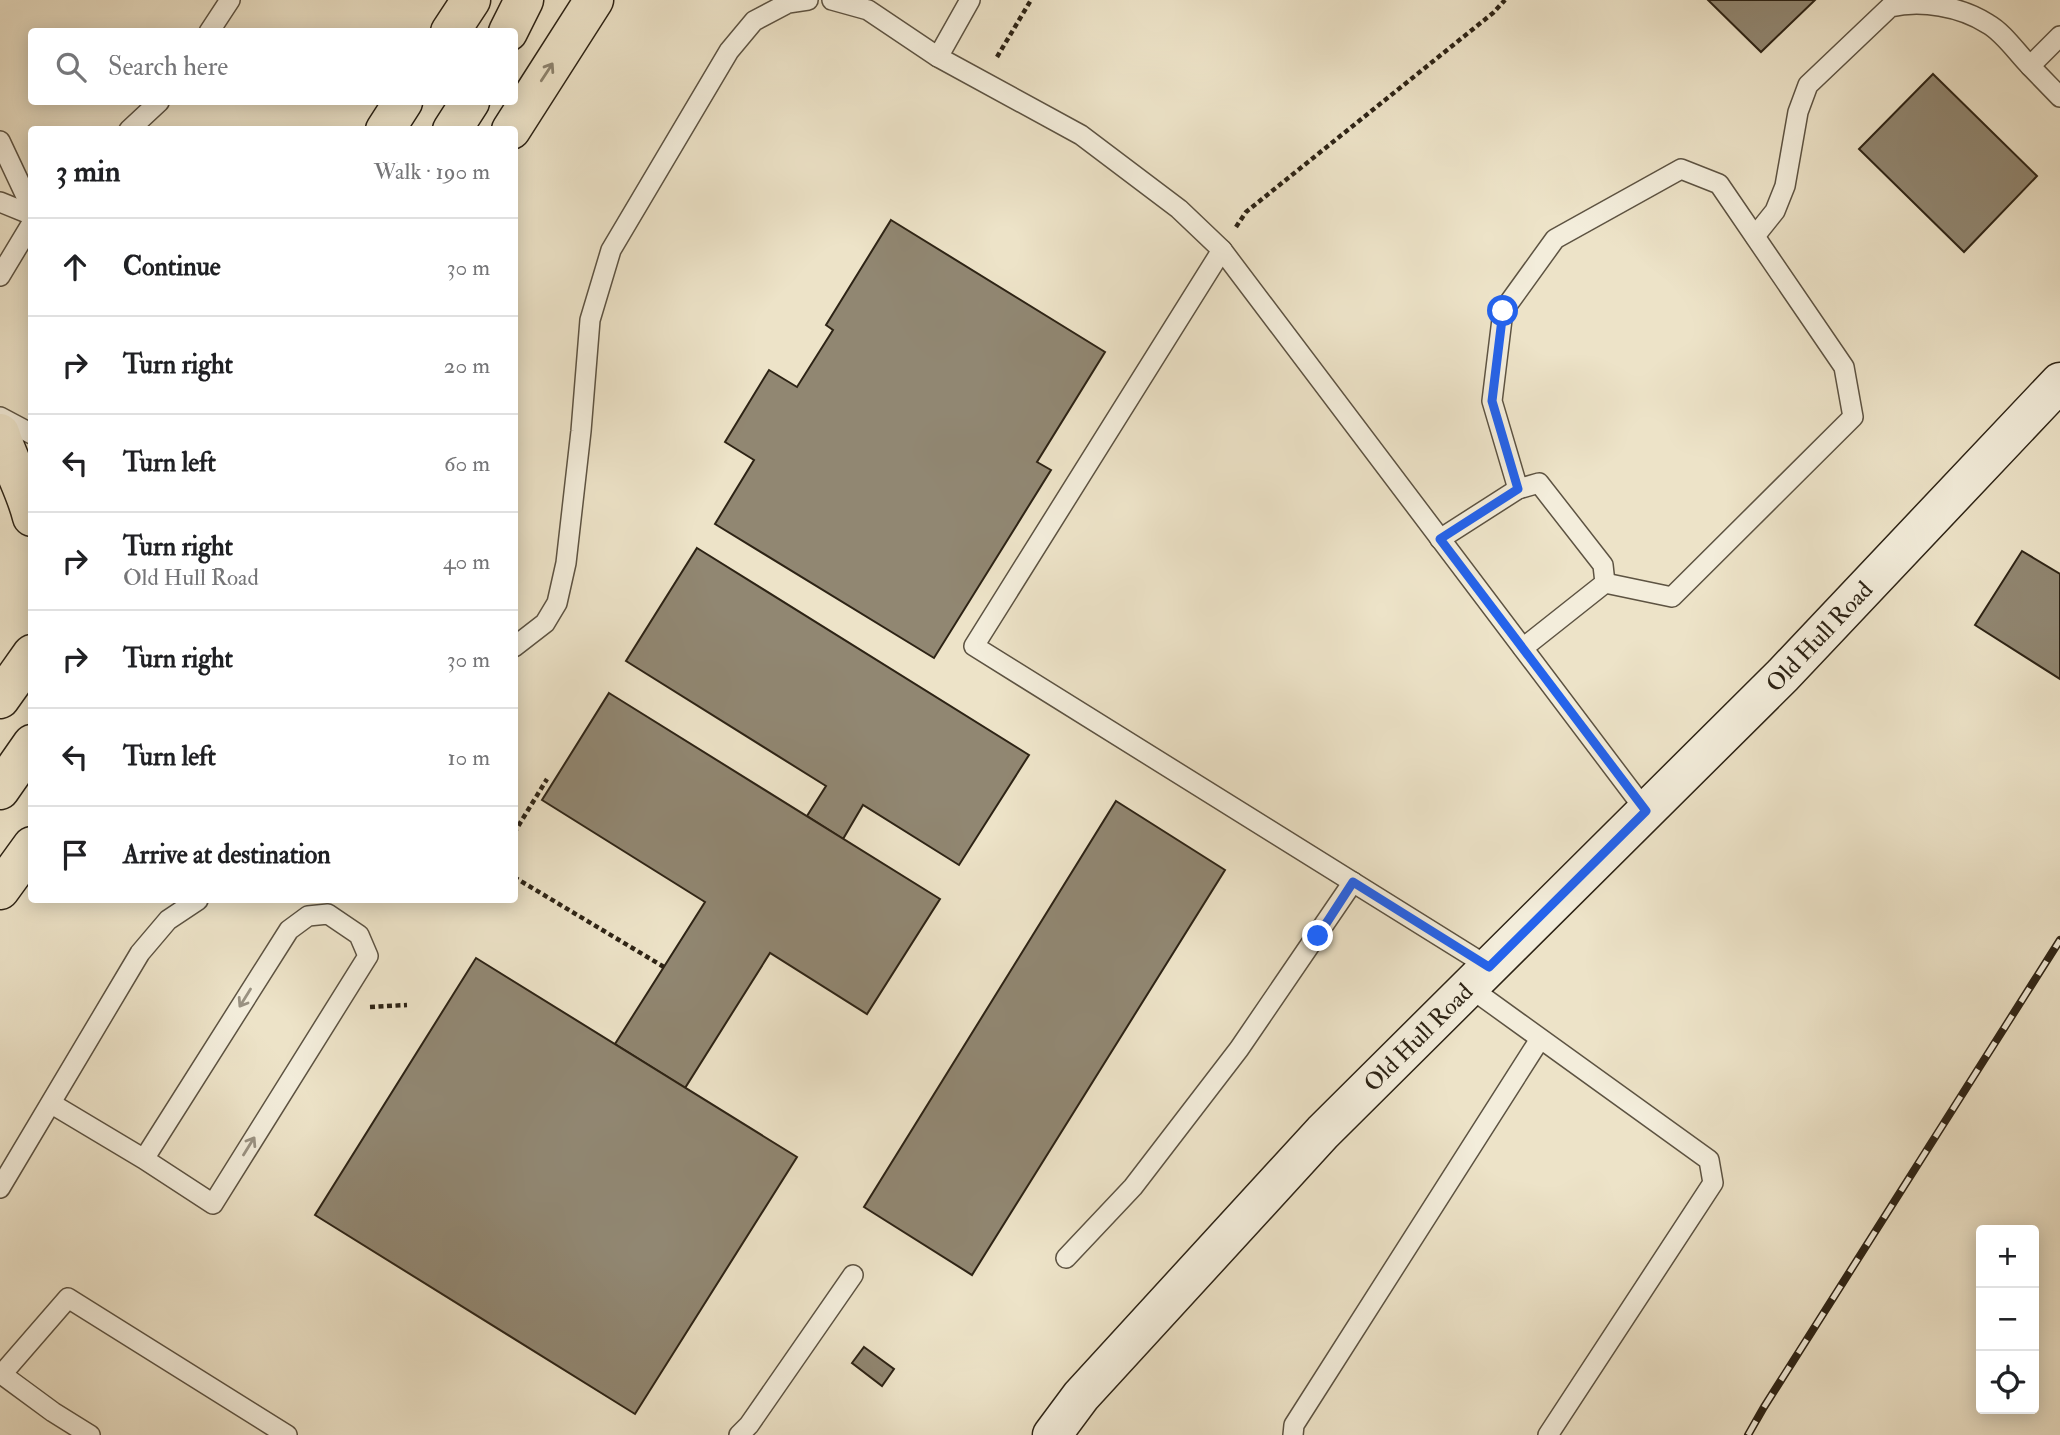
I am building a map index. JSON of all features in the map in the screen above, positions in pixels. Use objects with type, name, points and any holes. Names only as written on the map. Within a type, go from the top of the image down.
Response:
[{"type":"highway","points":[[453,28],[471,0]]},
{"type":"highway","points":[[510,28],[524,0]]},
{"type":"highway","points":[[513,126],[594,0]]},
{"type":"highway","points":[[388,126],[401,105]]},
{"type":"highway","points":[[455,126],[468,105]]},
{"type":"highway","points":[[0,433],[28,506]]},
{"type":"highway","points":[[0,699],[28,660]]},
{"type":"highway","points":[[0,790],[28,750]]},
{"type":"highway","points":[[0,890],[28,852]]},
{"type":"main road","name":"Old Hull Road","points":[[1052,1435],[1081,1396],[1323,1132],[1783,675],[2060,382]]},
{"type":"lane","points":[[212,28],[230,0]]},
{"type":"lane","points":[[518,644],[545,623],[557,603],[566,563],[590,320],[611,250],[729,51],[754,21],[788,3],[808,0]]},
{"type":"lane","points":[[832,0],[868,10],[938,57],[1081,135],[1179,209],[1222,250],[1646,811]]},
{"type":"lane","points":[[938,57],[970,0]]},
{"type":"lane","points":[[1755,236],[1775,211],[1785,186],[1798,111],[1808,85],[1890,7],[1904,2],[1941,3],[1989,24],[2060,97]]},
{"type":"lane","points":[[2030,66],[2060,36]]},
{"type":"lane","points":[[133,126],[156,105]]},
{"type":"lane","points":[[0,141],[28,200]]},
{"type":"lane","points":[[1518,489],[1492,401],[1503,311],[1555,239],[1681,169],[1719,184],[1844,367],[1853,417],[1672,597],[1605,583]]},
{"type":"lane","points":[[0,202],[28,213]]},
{"type":"lane","points":[[0,276],[28,230]]},
{"type":"lane","points":[[1222,250],[974,646],[1353,882],[1479,977],[1540,1039],[1709,1160],[1713,1183],[1548,1435]]},
{"type":"lane","points":[[0,417],[28,432]]},
{"type":"lane","points":[[1440,539],[1518,489],[1539,483],[1603,565],[1605,583]]},
{"type":"lane","points":[[1523,648],[1605,583]]},
{"type":"lane","points":[[1066,1258],[1133,1187],[1231,1060],[1353,882]]},
{"type":"lane","points":[[0,1188],[140,954],[167,920],[193,903]]},
{"type":"lane","points":[[52,1104],[145,1159],[213,1204],[368,956],[359,935],[328,914],[302,920],[282,940],[145,1159]]},
{"type":"lane","points":[[1293,1435],[1294,1425],[1540,1039]]},
{"type":"lane","points":[[739,1435],[749,1425],[853,1275]]},
{"type":"lane","points":[[90,1435],[53,1412],[1,1373],[68,1298],[287,1435]]},
{"type":"path","points":[[997,58],[1031,0]]},
{"type":"path","points":[[1222,250],[1246,212],[1493,13],[1505,0]]},
{"type":"path","points":[[518,826],[547,779]]},
{"type":"path","points":[[518,879],[664,967]]},
{"type":"building","points":[[1708,0],[1815,0],[1761,52]]},
{"type":"building","points":[[1933,74],[2037,176],[1964,252],[1859,149]]},
{"type":"building","points":[[891,220],[1105,352],[1037,462],[1051,470],[934,658],[715,524],[754,460],[725,442],[769,370],[797,387],[833,330],[826,325]]},
{"type":"building","points":[[697,548],[1029,755],[959,865],[863,805],[843,839],[807,816],[826,786],[626,661]]},
{"type":"building","points":[[2022,551],[2060,574],[2060,679],[1975,625]]},
{"type":"building","points":[[609,693],[940,899],[867,1014],[770,953],[685,1088],[615,1044],[705,902],[542,800]]},
{"type":"building","points":[[1116,801],[1225,870],[972,1275],[864,1207]]},
{"type":"building","points":[[476,958],[797,1157],[635,1414],[315,1215]]},
{"type":"building","points":[[864,1347],[894,1369],[882,1386],[852,1363]]},
{"type":"railway","points":[[1748,1435],[2060,940]]},
{"type":"route","points":[[1318,936],[1353,882],[1489,967],[1646,811],[1440,539],[1518,489],[1492,401],[1503,311]]}]
